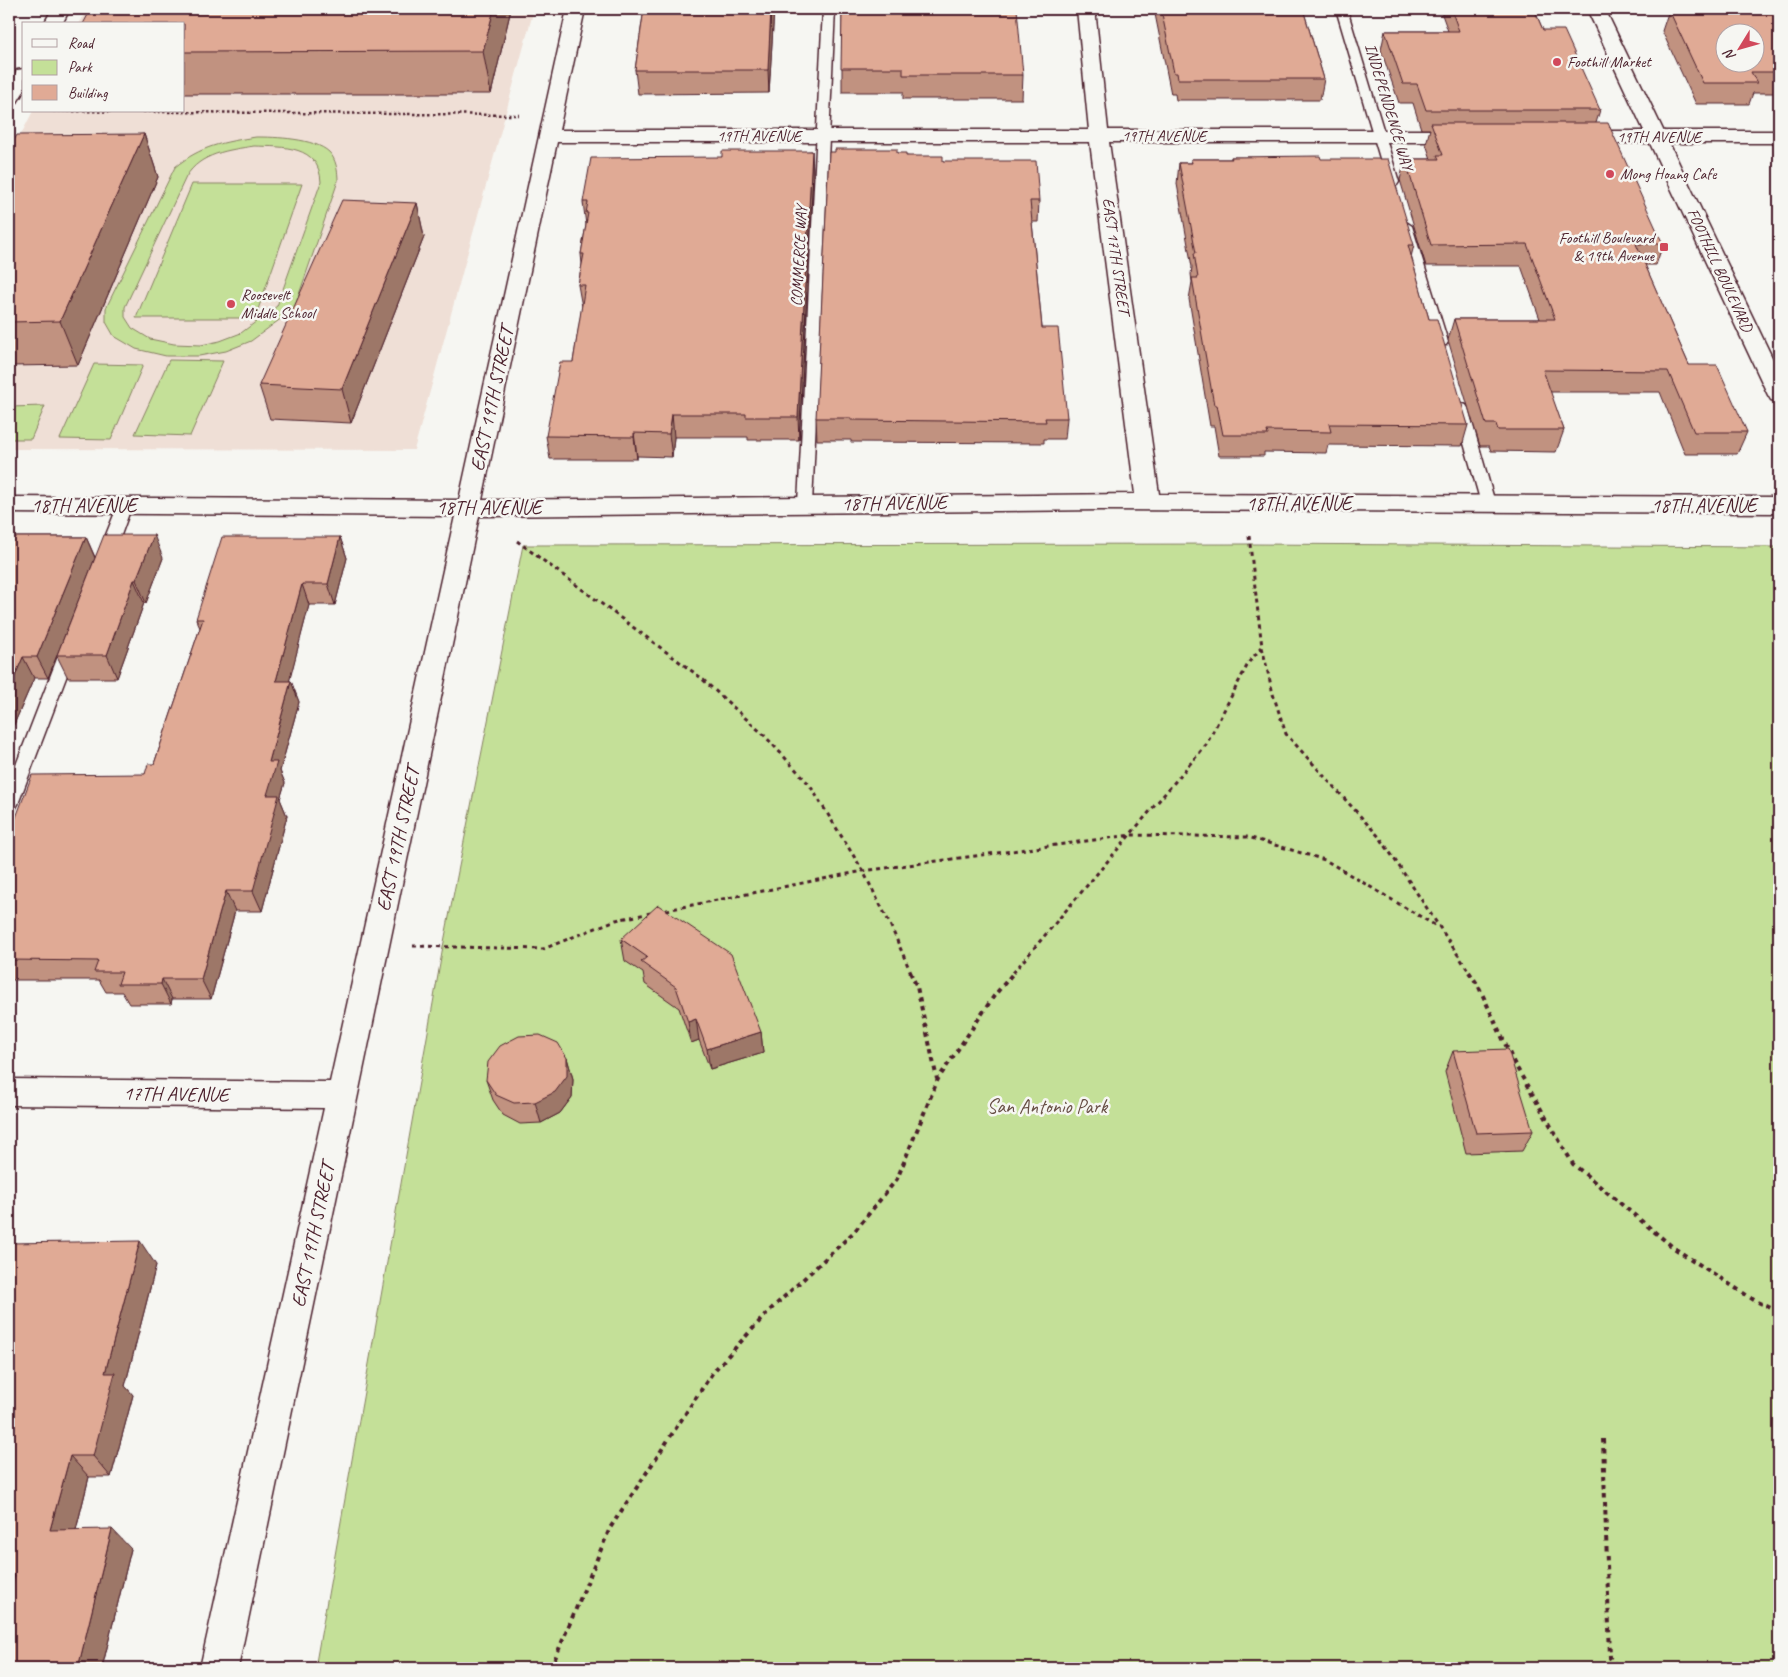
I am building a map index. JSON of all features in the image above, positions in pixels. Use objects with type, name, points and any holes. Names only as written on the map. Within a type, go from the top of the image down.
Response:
[{"type":"street","points":[[54,22],[61,9]]},
{"type":"street","name":"EAST 19TH STREET","points":[[219,1668],[576,9]]},
{"type":"street","name":"EAST 17TH STREET","points":[[1086,9],[1099,136],[1148,502]]},
{"type":"street","name":"FOOTHILL BOULEVARD","points":[[1596,9],[1779,395]]},
{"type":"street","points":[[9,100],[22,77]]},
{"type":"street","name":"19TH AVENUE","points":[[552,126],[823,136],[1487,136]]},
{"type":"street","name":"19TH AVENUE","points":[[1556,136],[1779,137]]},
{"type":"street","name":"18TH AVENUE","points":[[9,506],[125,505],[469,508],[1148,502],[1779,505]]},
{"type":"street","name":"17TH AVENUE","points":[[9,1092],[342,1095]]},
{"type":"lane","name":"COMMERCE WAY","points":[[806,504],[829,9]]},
{"type":"lane","name":"INDEPENDENCE WAY","points":[[1342,9],[1398,197]]},
{"type":"lane","points":[[1403,216],[1446,358]]},
{"type":"lane","points":[[1457,396],[1488,503]]},
{"type":"lane","points":[[100,569],[125,505]]},
{"type":"lane","points":[[9,804],[76,632]]},
{"type":"path","points":[[86,112],[552,126]]},
{"type":"path","points":[[1243,503],[1250,544],[1262,647],[1273,694],[1286,734],[1381,839],[1478,985],[1514,1063],[1574,1164],[1674,1248],[1754,1300],[1779,1312]]},
{"type":"path","points":[[469,508],[523,545],[700,677],[764,735],[808,784],[863,871],[889,922],[917,987],[938,1079]]},
{"type":"path","points":[[552,1668],[610,1528],[713,1372],[769,1311],[854,1232],[897,1179],[938,1079],[994,996],[1044,934],[1131,835],[1206,745],[1249,662],[1262,647]]},
{"type":"path","points":[[375,945],[543,949],[616,920],[863,871],[1047,844],[1131,835],[1248,837],[1297,851],[1325,860],[1439,927]]},
{"type":"path","points":[[1602,1439],[1610,1658],[1618,1668]]},
{"type":"shaded area","name":"Roosevelt Middle School","points":[[87,9],[534,9],[414,450],[9,449],[9,158],[32,112],[185,112],[185,22],[80,22]]},
{"type":"green space","points":[[256,137],[304,141],[322,147],[333,158],[338,173],[338,181],[294,309],[251,341],[226,351],[199,356],[166,356],[136,349],[114,336],[106,322],[106,308],[175,167],[194,154],[213,146]],"holes":[[[265,146],[298,150],[307,155],[314,161],[319,170],[321,182],[277,306],[241,333],[220,341],[201,345],[174,344],[150,339],[132,328],[125,317],[125,307],[186,177],[199,163],[216,154],[235,149]]]},
{"type":"green space","points":[[192,184],[302,184],[255,318],[136,318]]},
{"type":"green space","points":[[169,360],[223,361],[190,436],[135,434]]},
{"type":"green space","points":[[94,364],[143,365],[111,440],[60,439]]},
{"type":"green space","points":[[45,406],[31,439],[9,439],[9,407]]},
{"type":"green space","name":"San Antonio Park","points":[[1250,544],[1779,547],[1779,1668],[315,1668],[443,947],[523,545]]},
{"type":"building","points":[[91,9],[494,9],[483,51],[185,52],[185,22],[84,22]]},
{"type":"building","points":[[644,9],[771,9],[768,70],[635,70]]},
{"type":"building","points":[[842,9],[1017,9],[1023,75],[903,75],[903,68],[841,68]]},
{"type":"building","points":[[1161,9],[1303,9],[1324,79],[1178,79],[1177,73],[1174,73]]},
{"type":"building","points":[[1451,9],[1534,9],[1543,30],[1564,30],[1600,110],[1426,110],[1417,84],[1403,84],[1385,31],[1459,31]]},
{"type":"building","points":[[1779,9],[1779,72],[1766,72],[1766,22],[1716,22],[1716,72],[1751,72],[1757,83],[1703,83],[1669,10]]},
{"type":"building","points":[[1431,123],[1608,123],[1663,244],[1636,244],[1689,365],[1717,365],[1747,432],[1694,432],[1668,371],[1543,370],[1564,430],[1498,430],[1496,424],[1486,424],[1454,319],[1555,319],[1527,244],[1431,245],[1405,159],[1439,159],[1437,155],[1443,155]]},
{"type":"building","points":[[144,134],[60,321],[9,322],[9,149],[17,135]]},
{"type":"building","points":[[835,149],[897,149],[897,153],[906,153],[906,156],[943,156],[943,161],[1036,161],[1039,201],[1030,201],[1042,328],[1058,328],[1067,418],[1045,418],[1046,422],[816,418],[829,152],[835,152]]},
{"type":"building","points":[[722,151],[812,151],[798,417],[746,417],[746,414],[672,414],[669,434],[634,433],[634,437],[546,436],[560,362],[573,362],[585,285],[578,285],[584,254],[581,254],[588,213],[586,213],[588,202],[583,202],[591,158],[722,157]]},
{"type":"building","points":[[1320,156],[1321,159],[1388,159],[1414,245],[1408,245],[1429,319],[1437,319],[1468,425],[1329,424],[1331,432],[1267,431],[1268,435],[1223,435],[1217,405],[1214,405],[1192,278],[1198,278],[1194,253],[1196,253],[1179,163],[1192,163],[1191,159],[1232,159],[1231,157]]},
{"type":"building","points":[[342,200],[417,203],[342,389],[259,385]]},
{"type":"building","points":[[104,535],[154,535],[136,580],[134,580],[107,655],[57,655]]},
{"type":"building","points":[[9,537],[86,537],[37,657],[23,657],[9,690]]},
{"type":"building","points":[[222,537],[340,537],[328,584],[302,584],[276,681],[291,681],[269,762],[277,762],[267,795],[279,795],[253,891],[226,891],[201,979],[162,979],[161,984],[118,984],[122,972],[94,972],[98,961],[9,960],[9,836],[32,775],[145,774],[148,764],[154,764],[203,619],[196,619]]},
{"type":"building","points":[[658,905],[731,954],[761,1032],[707,1049],[696,1019],[688,1022],[676,987],[641,962],[647,957],[621,939]]},
{"type":"building","points":[[540,1035],[558,1043],[567,1058],[567,1076],[555,1092],[535,1102],[514,1103],[496,1095],[486,1080],[488,1062],[500,1046],[519,1036]]},
{"type":"building","points":[[1508,1049],[1533,1131],[1476,1133],[1453,1051]]},
{"type":"building","points":[[140,1241],[105,1373],[115,1373],[93,1456],[70,1456],[50,1530],[112,1529],[78,1668],[9,1668],[9,1598],[15,1575],[9,1575],[9,1243]]},
{"type":"place","name":"Foothill Market","points":[[1557,62]]},
{"type":"place","name":"Mong Hoang Cafe","points":[[1610,174]]},
{"type":"place","name":"Foothill Boulevard & 19th Avenue","points":[[1664,247]]},
{"type":"place","name":"Roosevelt Middle School","points":[[231,304]]}]
